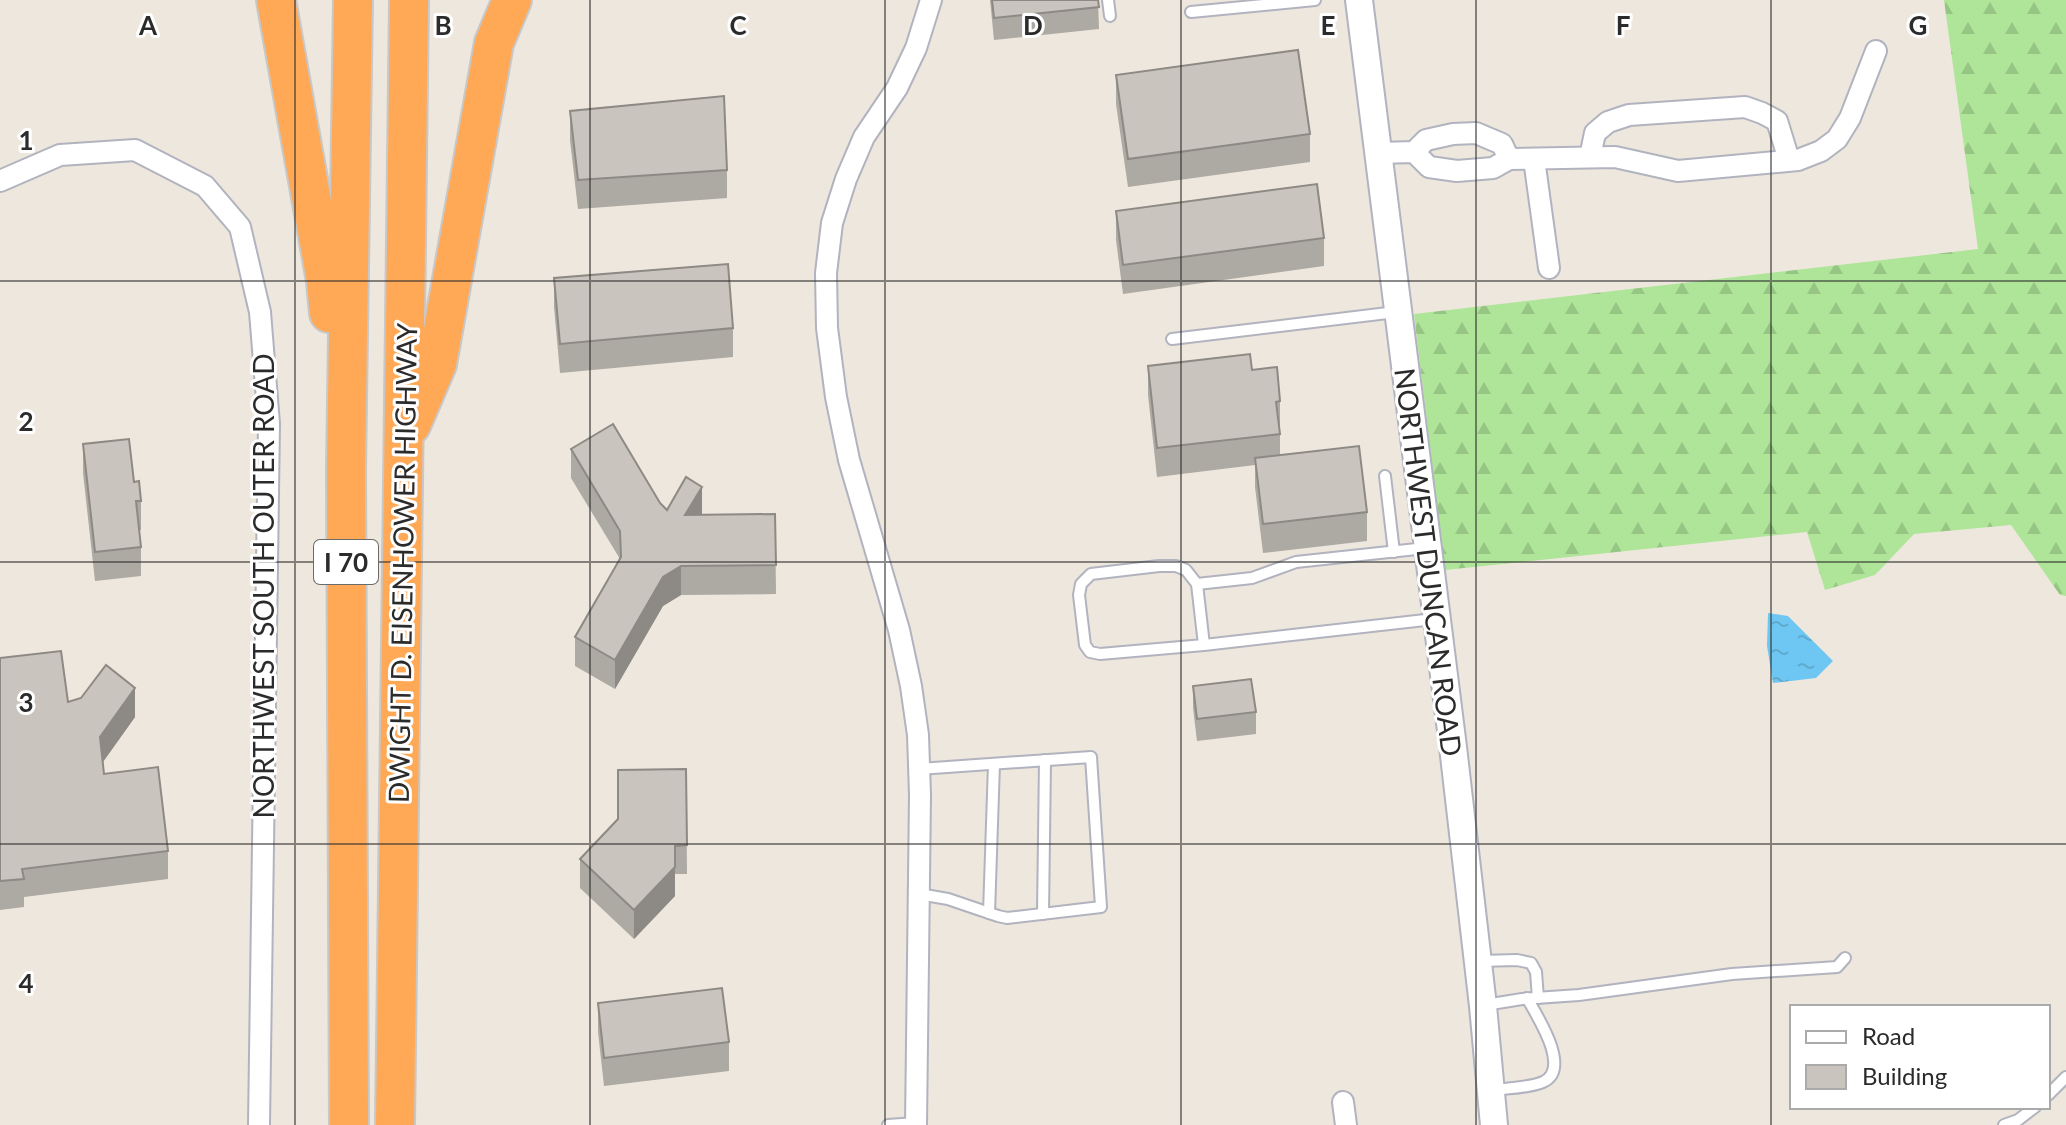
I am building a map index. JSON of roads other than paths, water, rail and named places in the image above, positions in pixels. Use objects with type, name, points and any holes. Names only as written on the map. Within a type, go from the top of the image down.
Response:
[{"type":"highway","points":[[276,0],[326,281],[346,469]]},
{"type":"highway","name":"DWIGHT D. EISENHOWER HIGHWAY","points":[[349,1125],[346,469],[353,0]]},
{"type":"highway","name":"DWIGHT D. EISENHOWER HIGHWAY","points":[[395,1125],[409,0]]},
{"type":"highway","points":[[404,443],[437,364],[494,43],[512,0]]},
{"type":"street","points":[[916,1124],[918,735],[899,630],[849,460],[836,397],[827,328],[826,273],[832,223],[846,179],[864,137],[904,75],[931,0]]},
{"type":"street","name":"NORTHWEST DUNCAN ROAD","points":[[1359,0],[1437,618],[1494,1125]]},
{"type":"street","points":[[1414,152],[1429,167],[1457,171],[1493,168],[1509,159],[1615,157],[1678,171],[1798,160],[1821,151],[1837,139],[1850,118],[1876,51]]},
{"type":"street","points":[[1590,157],[1595,133],[1608,122],[1629,115],[1745,107],[1777,121],[1789,160]]},
{"type":"street","points":[[1378,153],[1414,152],[1426,140],[1476,133],[1502,144],[1509,159]]},
{"type":"street","name":"NORTHWEST SOUTH OUTER ROAD","points":[[0,181],[60,155],[135,150],[205,186],[240,227],[260,312],[269,424],[259,1125]]},
{"type":"street","points":[[1534,159],[1549,268]]},
{"type":"street","points":[[1343,1102],[1346,1125]]},
{"type":"lane","points":[[1108,0],[1110,16]]},
{"type":"lane","points":[[1191,12],[1315,0]]},
{"type":"lane","points":[[1172,339],[1398,312]]},
{"type":"lane","points":[[1385,476],[1394,552]]},
{"type":"lane","points":[[1197,584],[1252,578],[1296,562],[1428,548]]},
{"type":"lane","points":[[1204,645],[1197,584],[1186,570],[1176,566],[1159,566],[1091,574],[1081,584],[1079,595],[1085,645],[1090,652],[1109,655],[1204,645],[1437,618]]},
{"type":"lane","points":[[919,769],[1091,757],[1101,907],[1007,918],[948,899],[919,894]]},
{"type":"lane","points":[[1043,914],[1045,760]]},
{"type":"lane","points":[[989,913],[994,764]]},
{"type":"lane","points":[[1483,1006],[1732,974],[1837,967],[1845,958]]},
{"type":"lane","points":[[1477,961],[1517,960],[1531,963],[1536,972],[1532,998],[1552,1046],[1555,1069],[1553,1076],[1542,1082],[1491,1091]]},
{"type":"lane","points":[[2050,1093],[2066,1077]]},
{"type":"lane","points":[[2004,1125],[2018,1120],[2032,1109]]},
{"type":"lane","points":[[888,1125],[916,1124]]},
{"type":"water","points":[[1768,613],[1788,616],[1833,661],[1816,678],[1773,683],[1767,646]]}]
